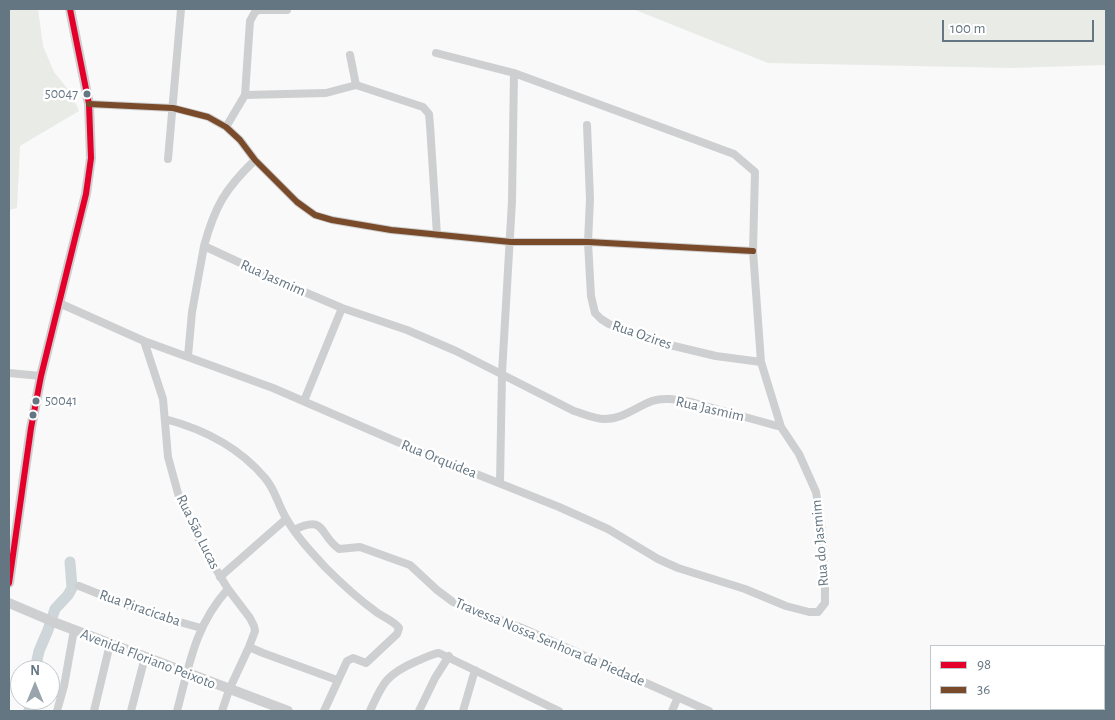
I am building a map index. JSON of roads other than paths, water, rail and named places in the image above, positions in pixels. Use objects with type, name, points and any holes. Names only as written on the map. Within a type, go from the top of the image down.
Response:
[{"type":"street","points":[[9,583],[29,438],[41,376],[86,194],[91,158],[89,104],[70,9]]},
{"type":"street","points":[[168,159],[181,9]]},
{"type":"street","points":[[226,127],[246,94],[250,21],[255,12],[259,10],[287,10]]},
{"type":"street","points":[[436,53],[514,73],[510,242],[502,374],[500,483]]},
{"type":"street","points":[[350,55],[356,86]]},
{"type":"street","name":"Rua do Jasmim","points":[[514,73],[734,154],[755,172],[753,251],[761,362],[781,427],[792,442],[810,476],[816,492],[820,510],[825,596],[825,603],[818,612]]},
{"type":"street","points":[[246,94],[326,92],[356,86],[424,107],[429,114],[437,235]]},
{"type":"street","points":[[89,104],[173,108],[208,117],[226,127],[240,140],[255,160],[297,202],[315,215],[356,225],[510,242],[588,242],[753,251]]},
{"type":"street","name":"Rua Ozires","points":[[587,125],[590,199],[588,242],[591,296],[595,313],[601,320],[657,342],[690,351],[761,362]]},
{"type":"street","points":[[188,356],[194,296],[210,224],[225,193],[235,179],[255,160]]},
{"type":"street","name":"Rua Jasmim","points":[[204,246],[288,286],[342,308],[407,330],[502,374],[574,411],[606,419],[621,416],[654,400],[676,399],[781,427]]},
{"type":"street","name":"Rua Orquidea","points":[[59,304],[144,340],[241,375],[416,450],[608,528],[658,559],[678,568],[745,589],[786,606],[809,612],[818,612]]},
{"type":"street","points":[[304,401],[342,308]]},
{"type":"street","name":"Rua São Lucas","points":[[144,340],[158,383],[165,419],[168,457],[179,497],[190,524],[220,577],[254,626],[255,631],[250,647]]},
{"type":"street","points":[[9,373],[41,376]]},
{"type":"street","points":[[165,419],[198,429],[216,438],[252,465],[273,489],[286,519],[307,546],[340,581],[375,611],[399,628],[397,634],[365,663],[356,659],[350,659],[337,680],[324,711]]},
{"type":"street","points":[[220,577],[286,519]]},
{"type":"street","name":"Travessa Nossa Senhora da Piedade","points":[[294,530],[308,524],[318,525],[338,549],[360,547],[410,565],[453,602],[522,628],[709,711]]},
{"type":"street","name":"Rua Piracicaba","points":[[79,586],[144,612],[201,628]]},
{"type":"street","points":[[176,711],[194,646],[201,628],[218,600],[228,589]]},
{"type":"street","name":"Avenida Floriano Peixoto","points":[[9,603],[110,644],[288,711]]},
{"type":"street","points":[[57,711],[64,686],[74,630]]},
{"type":"street","points":[[94,711],[110,644]]},
{"type":"street","points":[[222,711],[229,690],[250,647],[263,654],[337,680]]},
{"type":"street","points":[[370,711],[378,694],[394,672],[431,654],[439,653],[476,670],[543,708],[559,711]]},
{"type":"street","points":[[419,711],[435,678],[449,656]]},
{"type":"street","points":[[131,711],[145,657]]},
{"type":"street","points":[[464,711],[476,670]]},
{"type":"street","points":[[672,711],[678,697]]},
{"type":"waterway","points":[[37,660],[55,609],[72,588],[70,562]]},
{"type":"place","name":"50047","points":[[87,94]]},
{"type":"place","name":"50041","points":[[36,401]]}]
